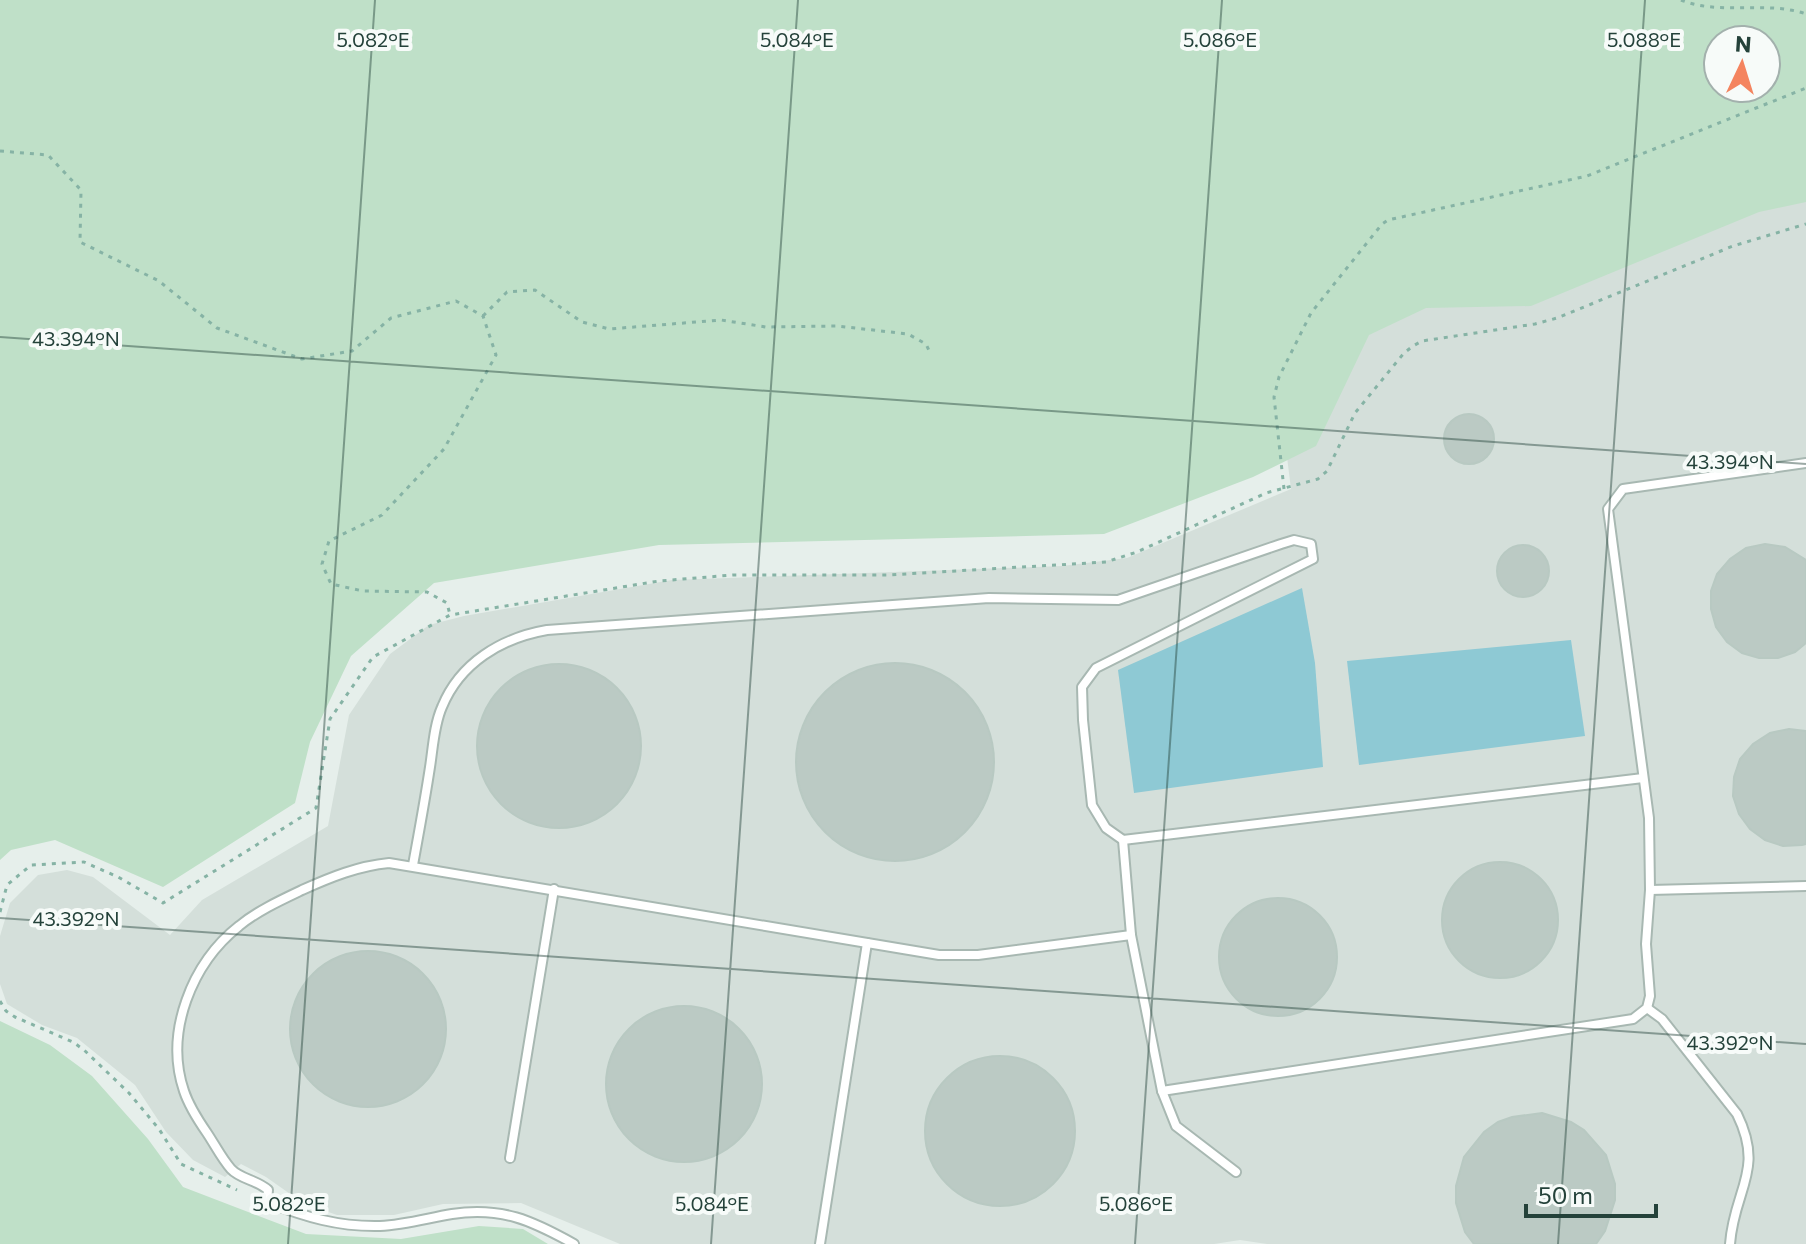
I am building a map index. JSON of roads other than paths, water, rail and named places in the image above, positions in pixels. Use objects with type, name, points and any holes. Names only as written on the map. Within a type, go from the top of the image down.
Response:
[{"type":"lane","points":[[1162,1091],[1633,1019],[1647,1008],[1650,996],[1646,944],[1650,890],[1649,818],[1608,509],[1623,489],[1806,463]]},
{"type":"lane","points":[[413,865],[440,709],[460,677],[476,660],[491,649],[527,633],[989,598],[1118,600],[1294,540],[1311,544],[1313,559],[1096,668],[1082,687],[1092,805],[1106,828],[1123,840],[1643,778]]},
{"type":"lane","points":[[1123,840],[1131,935],[1162,1091],[1176,1126],[1236,1172]]},
{"type":"lane","points":[[574,1244],[522,1217],[496,1212],[454,1214],[408,1224],[356,1226],[315,1220],[267,1202],[268,1190],[232,1171],[196,1116],[184,1092],[179,1068],[178,1048],[185,1002],[193,982],[222,942],[258,914],[319,882],[369,865],[389,863],[958,957],[1131,935]]},
{"type":"lane","points":[[1650,890],[1806,886]]},
{"type":"lane","points":[[510,1158],[554,889]]},
{"type":"lane","points":[[820,1244],[867,943]]},
{"type":"lane","points":[[1647,1008],[1662,1019],[1737,1114],[1744,1129],[1750,1147],[1750,1167],[1735,1212],[1730,1244]]},
{"type":"water","points":[[1302,588],[1315,663],[1323,767],[1134,793],[1118,670]]},
{"type":"water","points":[[1571,640],[1585,736],[1359,765],[1347,661]]}]
